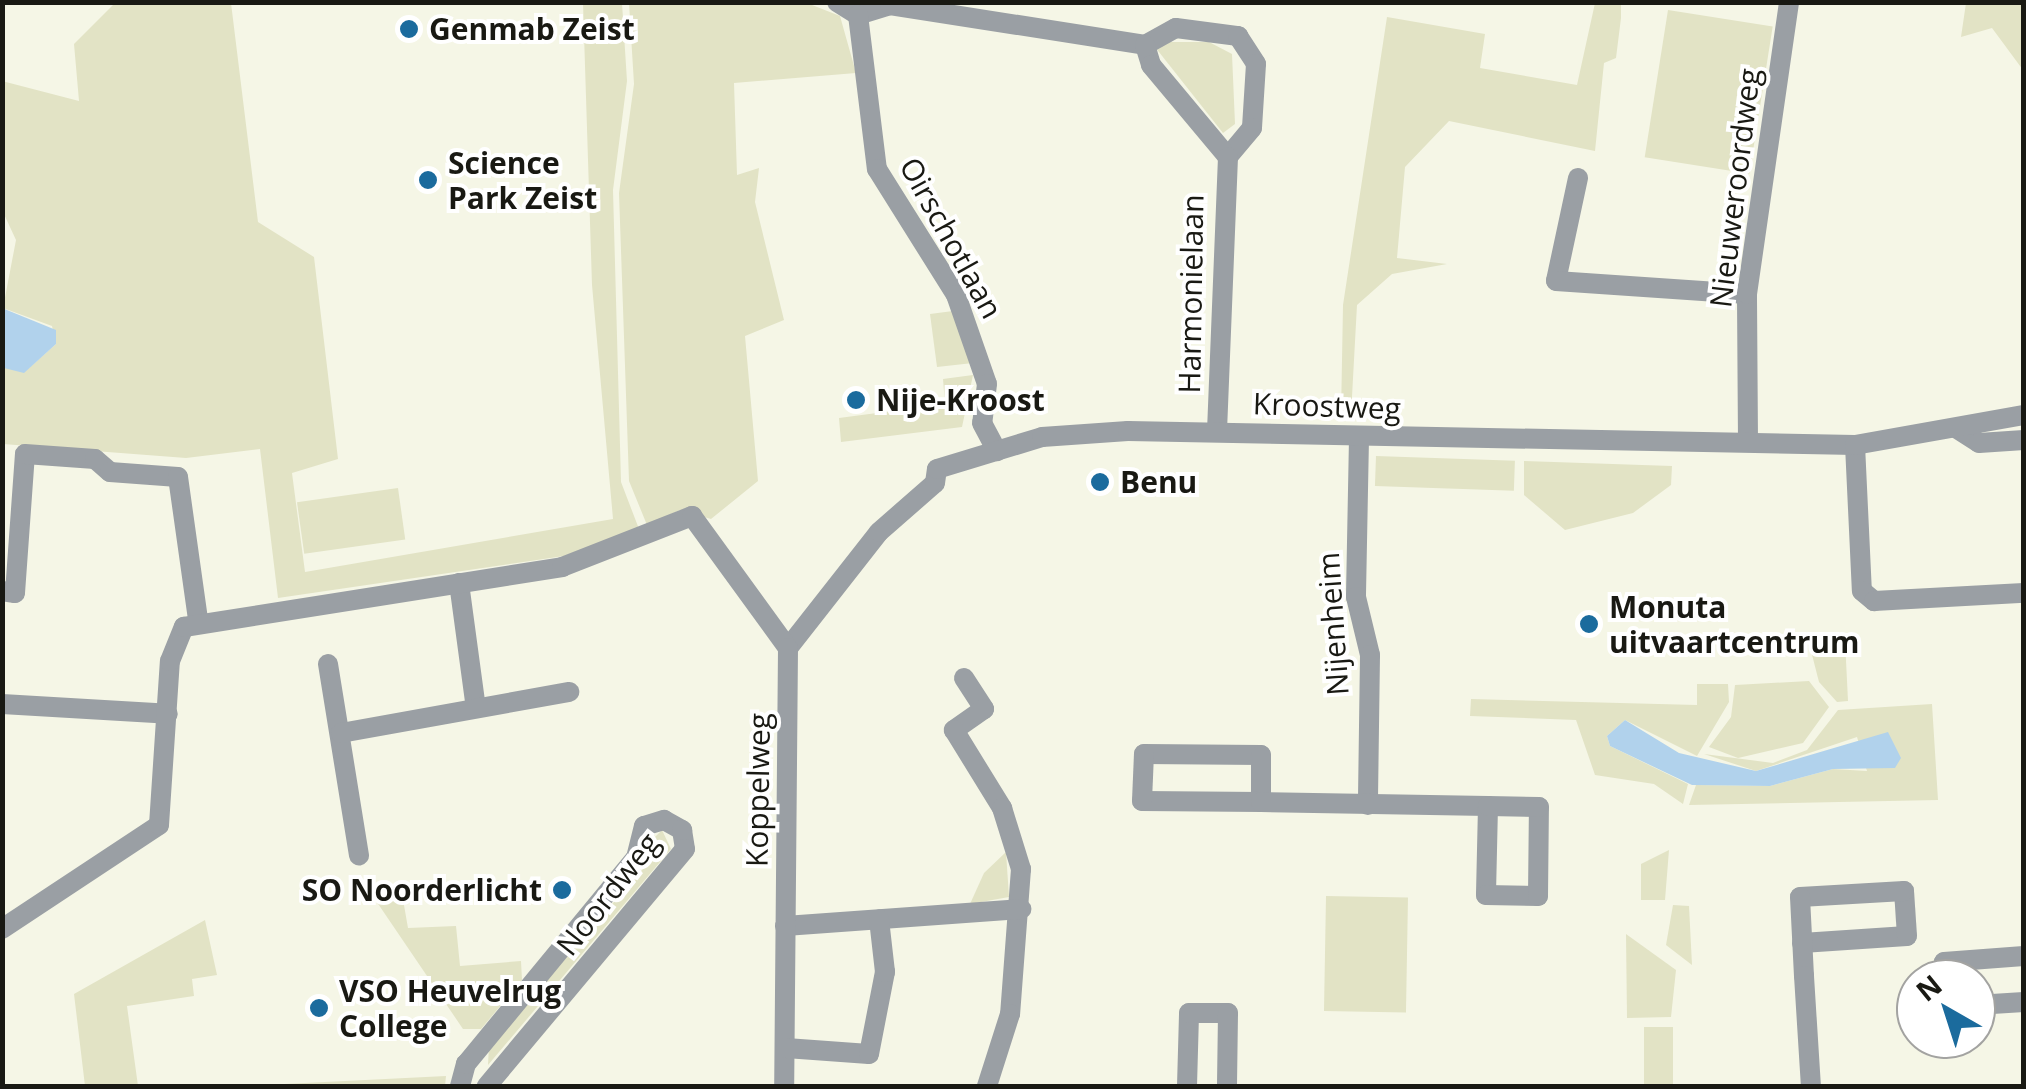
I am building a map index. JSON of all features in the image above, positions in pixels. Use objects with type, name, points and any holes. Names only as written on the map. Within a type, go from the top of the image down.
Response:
[{"type":"street","points":[[837,2],[858,14]]},
{"type":"street","name":"Nieuweroordweg","points":[[1748,442],[1747,294],[1789,2]]},
{"type":"street","name":"Harmonielaan","points":[[858,14],[890,5],[1145,45],[1176,28],[1223,30],[1248,47],[1252,128],[1228,157],[1217,432]]},
{"type":"street","name":"Oirschotlaan","points":[[858,14],[877,169],[956,295],[987,384],[982,423],[997,451]]},
{"type":"street","name":"Harmonielaan","points":[[1145,45],[1228,157]]},
{"type":"street","points":[[1578,178],[1556,281],[1747,294]]},
{"type":"street","name":"Kroostweg","points":[[788,648],[879,532],[935,483],[937,468],[1042,437],[1217,432],[1360,438],[1855,445],[2024,414]]},
{"type":"street","name":"Kroostweg","points":[[1956,428],[1980,443],[2024,440]]},
{"type":"street","name":"Nijenheim","points":[[1360,438],[1356,597],[1370,655],[1368,804]]},
{"type":"street","points":[[1855,445],[1862,591],[1874,601],[2024,593]]},
{"type":"street","points":[[2,591],[15,593],[25,454],[96,459],[110,472],[178,477],[198,620]]},
{"type":"street","points":[[2,929],[150,839],[160,825],[174,642],[198,620],[562,567],[671,520],[703,522],[788,648]]},
{"type":"street","points":[[459,582],[476,708]]},
{"type":"street","name":"Koppelweg","points":[[784,1086],[788,648]]},
{"type":"street","points":[[328,664],[359,856]]},
{"type":"street","points":[[964,678],[984,710],[954,730],[1013,835],[1021,909],[1010,1014],[987,1086]]},
{"type":"street","points":[[342,733],[568,692]]},
{"type":"street","points":[[2,704],[168,714]]},
{"type":"street","points":[[1261,802],[1261,754],[1144,754],[1142,801],[1261,802],[1488,806],[1539,807],[1538,896],[1486,895],[1488,806]]},
{"type":"street","name":"Noordweg","points":[[460,1086],[466,1064],[636,858],[644,826],[664,820],[682,830],[685,848],[487,1086]]},
{"type":"street","points":[[1802,942],[1907,936],[1904,891],[1800,897],[1802,942],[1811,1086]]},
{"type":"street","points":[[785,926],[1021,909]]},
{"type":"street","points":[[786,1048],[869,1054],[885,972],[878,919]]},
{"type":"street","points":[[1984,959],[2024,956]]},
{"type":"street","points":[[1996,1004],[2024,1002]]},
{"type":"street","points":[[1187,1086],[1189,1012],[1228,1013],[1227,1086]]},
{"type":"green space","points":[[115,3],[231,3],[258,222],[314,257],[338,459],[292,473],[305,572],[613,519],[592,285],[583,3],[622,3],[627,81],[613,190],[621,482],[639,529],[564,556],[278,598],[260,449],[186,458],[3,444],[3,358],[29,368],[56,344],[52,326],[3,308],[16,240],[3,212],[2,81],[79,101],[74,44]]},
{"type":"green space","points":[[629,3],[807,3],[840,16],[856,73],[734,83],[737,175],[759,168],[755,202],[784,320],[745,336],[758,481],[711,519],[680,510],[647,525],[629,481],[619,193],[634,84]]},
{"type":"green space","points":[[1595,3],[1621,3],[1621,18],[1616,58],[1604,63],[1595,151],[1449,121],[1405,167],[1397,258],[1447,264],[1392,274],[1357,305],[1351,415],[1341,415],[1343,305],[1387,17],[1485,34],[1480,68],[1577,85]]},
{"type":"green space","points":[[1966,3],[2023,3],[2023,70],[1992,28],[1961,37]]},
{"type":"green space","points":[[1668,10],[1773,27],[1749,174],[1645,157]]},
{"type":"green space","points":[[1160,42],[1209,42],[1232,54],[1235,124],[1223,133],[1155,47]]},
{"type":"green space","points":[[953,311],[973,363],[937,367],[930,314]]},
{"type":"green space","points":[[973,375],[962,427],[841,442],[839,418],[945,404],[943,379]]},
{"type":"green space","points":[[1376,456],[1515,461],[1514,491],[1375,486]]},
{"type":"green space","points":[[1524,461],[1672,466],[1671,485],[1633,513],[1565,530],[1524,495]]},
{"type":"green space","points":[[398,488],[405,539],[304,554],[297,502]]},
{"type":"green space","points":[[1845,640],[1848,701],[1837,702],[1819,682],[1809,643]]},
{"type":"green space","points":[[1809,681],[1829,707],[1803,743],[1738,758],[1709,747],[1731,717],[1735,685]]},
{"type":"green space","points":[[1697,684],[1728,684],[1729,702],[1697,756],[1625,720],[1607,736],[1610,746],[1688,784],[1683,804],[1654,784],[1595,775],[1576,720],[1470,716],[1471,699],[1697,705]]},
{"type":"green space","points":[[1932,704],[1938,800],[1689,805],[1696,785],[1770,786],[1833,769],[1867,771],[1857,737],[1756,771],[1704,754],[1773,763],[1807,750],[1838,710]]},
{"type":"green space","points":[[662,830],[671,849],[488,1065],[489,1045],[656,854],[650,842]]},
{"type":"green space","points":[[1669,850],[1665,900],[1641,900],[1641,864]]},
{"type":"green space","points":[[1006,852],[1009,897],[970,904],[984,873]]},
{"type":"green space","points":[[401,888],[408,928],[456,926],[460,966],[521,961],[522,980],[481,1029],[463,1029],[368,889]]},
{"type":"green space","points":[[1326,896],[1408,897],[1406,1012],[1324,1011]]},
{"type":"green space","points":[[1673,905],[1689,906],[1692,965],[1666,945]]},
{"type":"green space","points":[[205,920],[217,975],[192,979],[194,996],[127,1006],[138,1086],[85,1086],[74,994]]},
{"type":"green space","points":[[1626,934],[1676,970],[1671,1017],[1627,1018]]},
{"type":"green space","points":[[1644,1027],[1673,1027],[1673,1086],[1644,1086]]},
{"type":"green space","points":[[446,1076],[445,1086],[242,1086]]},
{"type":"water","points":[[2,308],[56,330],[56,344],[24,373],[4,368]]},
{"type":"water","points":[[1625,720],[1679,753],[1756,771],[1888,732],[1901,758],[1895,768],[1833,769],[1770,786],[1692,785],[1610,746],[1607,736]]},
{"type":"place","name":"Genmab Zeist","points":[[409,29]]},
{"type":"place","name":"Science Park Zeist","points":[[428,180]]},
{"type":"place","name":"Nije-Kroost","points":[[856,400]]},
{"type":"place","name":"Benu","points":[[1100,482]]},
{"type":"place","name":"Monuta uitvaartcentrum","points":[[1589,624]]},
{"type":"place","name":"SO Noorderlicht","points":[[562,890]]},
{"type":"place","name":"VSO Heuvelrug College","points":[[319,1008]]}]
